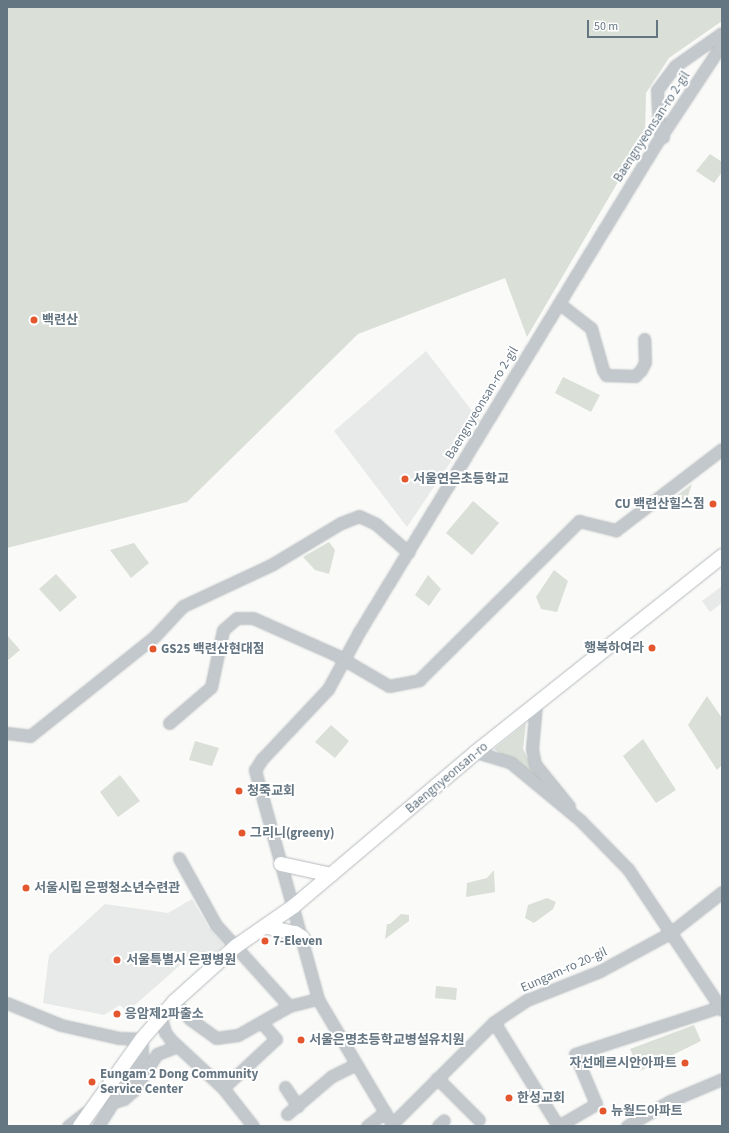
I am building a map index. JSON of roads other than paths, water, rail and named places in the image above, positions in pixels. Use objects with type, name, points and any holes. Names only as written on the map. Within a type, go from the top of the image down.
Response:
[{"type":"main road","name":"Baengnyeonsan-ro","points":[[80,1126],[109,1098],[142,1039],[174,1002],[235,948],[268,927],[476,752],[722,556]]},
{"type":"main road","points":[[281,864],[331,875]]},
{"type":"main road","points":[[268,927],[295,933],[303,938]]},
{"type":"street","points":[[663,137],[659,130],[658,90],[675,66],[722,33]]},
{"type":"street","name":"Baengnyeonsan-ro 2-gil","points":[[393,1125],[355,1065],[318,999],[303,938],[281,864],[256,770],[262,759],[328,689],[344,659],[408,552],[656,144],[663,137],[722,44]]},
{"type":"street","points":[[560,304],[591,328],[606,375],[635,376],[646,362],[644,339]]},
{"type":"street","points":[[170,723],[211,687],[223,630],[237,618],[253,618],[344,659],[389,686],[419,680],[579,522],[616,530],[722,449]]},
{"type":"street","points":[[7,733],[30,736],[154,637],[183,606],[271,564],[341,523],[359,516],[376,524],[408,552]]},
{"type":"street","points":[[494,1022],[558,1126],[596,1104],[575,1054],[721,1008],[628,869],[581,821],[535,764],[532,749],[536,704]]},
{"type":"street","points":[[476,752],[511,763],[581,821]]},
{"type":"street","points":[[179,858],[205,910],[235,948],[289,1006]]},
{"type":"street","name":"Eungam-ro 20-gil","points":[[393,1125],[437,1078],[494,1022],[527,1000],[600,971],[670,933],[722,892]]},
{"type":"street","points":[[174,1002],[190,1019],[216,1038],[238,1035],[262,1023],[289,1006],[318,999]]},
{"type":"street","points":[[7,1003],[61,1025],[119,1038],[142,1039]]},
{"type":"street","points":[[160,1018],[165,1032],[223,1088],[253,1126]]},
{"type":"street","points":[[223,1088],[276,1039],[262,1023]]},
{"type":"street","points":[[109,1098],[124,1099],[133,1091],[157,1054],[178,1046]]},
{"type":"street","points":[[287,1114],[332,1076],[355,1065]]},
{"type":"street","points":[[437,1078],[479,1120]]},
{"type":"street","points":[[627,1126],[643,1116],[722,1079]]},
{"type":"street","points":[[285,1087],[298,1106]]},
{"type":"street","name":"Baengnyeonsan-ro","points":[[68,1126],[109,1098]]},
{"type":"street","name":"Baengnyeonsan-ro","points":[[98,1126],[109,1098]]},
{"type":"street","points":[[367,1126],[385,1112]]},
{"type":"street","points":[[643,1116],[649,1126]]},
{"type":"place","name":"백련산","points":[[34,320]]},
{"type":"place","name":"서울연은초등학교","points":[[405,479]]},
{"type":"place","name":"CU 백련산힐스점","points":[[713,504]]},
{"type":"place","name":"행복하여라","points":[[652,648]]},
{"type":"place","name":"GS25 백련산현대점","points":[[153,649]]},
{"type":"place","name":"청죽교회","points":[[239,791]]},
{"type":"place","name":"그리니(greeny)","points":[[242,833]]},
{"type":"place","name":"서울시립 은평청소년수련관","points":[[26,888]]},
{"type":"place","name":"7-Eleven","points":[[265,941]]},
{"type":"place","name":"서울특별시 은평병원","points":[[117,960]]},
{"type":"place","name":"응암제2파출소","points":[[117,1014]]},
{"type":"place","name":"서울은명초등학교병설유치원","points":[[301,1040]]},
{"type":"place","name":"자선메르시안아파트","points":[[685,1063]]},
{"type":"place","name":"Eungam 2 Dong Community Service Center","points":[[92,1082]]},
{"type":"place","name":"한성교회","points":[[509,1098]]},
{"type":"place","name":"뉴월드아파트","points":[[603,1111]]}]
